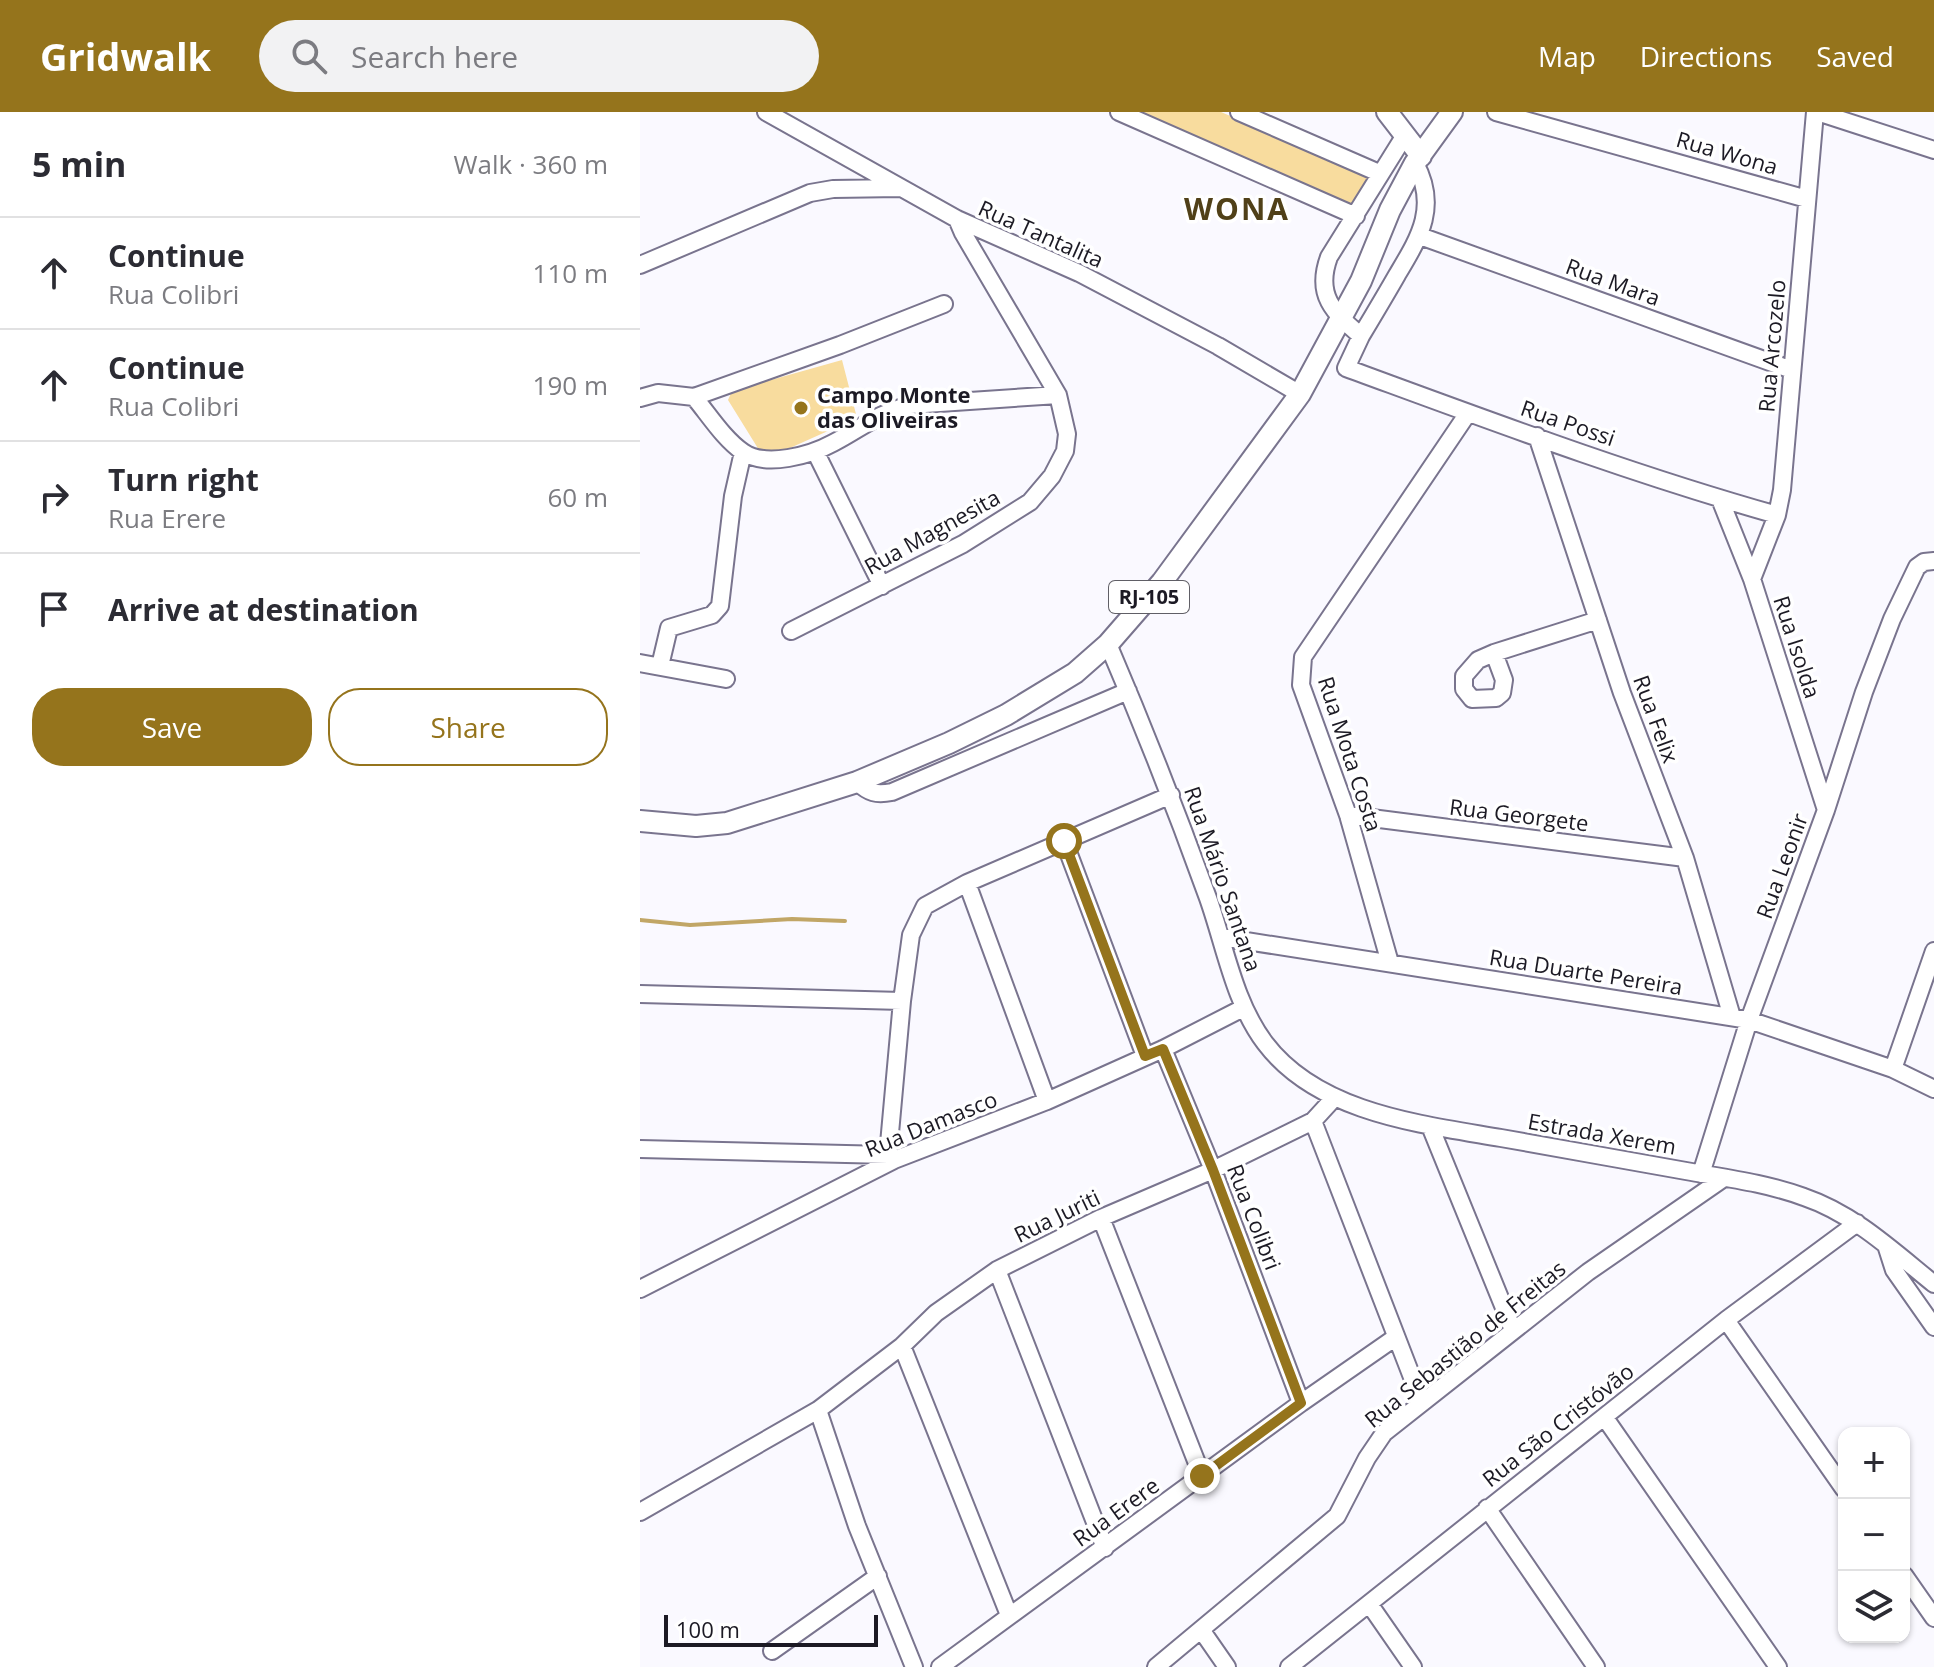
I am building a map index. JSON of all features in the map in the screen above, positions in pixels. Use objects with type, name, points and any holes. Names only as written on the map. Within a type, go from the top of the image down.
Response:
[{"type":"main road","points":[[1387,112],[1405,135],[1418,160]]},
{"type":"main road","name":"RJ-105","points":[[640,821],[696,826],[727,823],[857,782],[1006,715],[1075,673],[1108,644],[1162,582],[1300,394],[1361,281],[1377,236],[1418,160],[1452,112]]},
{"type":"street","name":"Rua Tantalita","points":[[766,112],[957,219],[1079,273],[1218,346],[1300,394]]},
{"type":"street","points":[[1119,112],[1356,216]]},
{"type":"street","points":[[1239,112],[1379,173]]},
{"type":"street","name":"Rua Wona","points":[[1496,112],[1807,199]]},
{"type":"street","points":[[1816,112],[1934,150]]},
{"type":"street","name":"Rua Arcozelo","points":[[1752,579],[1777,515],[1782,490],[1816,112]]},
{"type":"street","points":[[1357,344],[1322,286],[1329,257],[1405,135]]},
{"type":"street","points":[[1357,344],[1420,236],[1426,213],[1426,190],[1418,160]]},
{"type":"street","points":[[640,265],[810,193],[833,189],[901,188]]},
{"type":"street","name":"Rua Magnesita","points":[[791,631],[963,544],[1030,502],[1052,476],[1065,451],[1067,434],[1058,395],[968,244],[957,219]]},
{"type":"street","name":"Rua Mara","points":[[1420,236],[1792,370]]},
{"type":"street","points":[[640,398],[658,393],[694,397],[944,304]]},
{"type":"street","points":[[1330,340],[1357,344]]},
{"type":"street","name":"Rua Possi","points":[[1357,344],[1346,368],[1720,499],[1777,515]]},
{"type":"street","points":[[694,397],[743,452],[765,459],[815,451],[889,410],[910,405],[1058,395]]},
{"type":"street","name":"Rua Mota Costa","points":[[1390,963],[1348,815],[1301,685],[1303,657],[1468,413]]},
{"type":"street","name":"Rua Felix","points":[[1537,436],[1622,693],[1685,858],[1732,1017]]},
{"type":"street","points":[[815,451],[882,586]]},
{"type":"street","points":[[660,666],[669,628],[712,615],[720,606],[733,496],[743,452]]},
{"type":"street","name":"Rua Isolda","points":[[1720,499],[1752,579],[1826,810]]},
{"type":"street","name":"Rua Leonir","points":[[1701,1174],[1749,1020],[1892,619],[1912,575],[1920,564],[1934,561]]},
{"type":"street","points":[[1494,653],[1598,620]]},
{"type":"street","name":"Rua Mário Santana","points":[[1108,644],[1171,795],[1243,1008],[1263,1040],[1287,1067],[1335,1097]]},
{"type":"street","points":[[640,663],[726,679]]},
{"type":"street","points":[[857,782],[867,791],[877,794],[892,792],[1128,691]]},
{"type":"street","points":[[640,1149],[891,1158],[902,1001],[911,935],[919,915],[934,899],[967,883],[1171,795]]},
{"type":"street","name":"Rua Georgete","points":[[1348,815],[1685,858]]},
{"type":"street","points":[[1064,841],[1145,1056]]},
{"type":"street","points":[[967,883],[1047,1101]]},
{"type":"street","name":"Rua Duarte Pereira","points":[[1221,937],[1749,1020],[1893,1069],[1934,1089]]},
{"type":"street","points":[[1893,1069],[1934,951]]},
{"type":"street","points":[[640,994],[902,1001]]},
{"type":"street","name":"Rua Damasco","points":[[640,1289],[891,1158],[1047,1101],[1163,1049],[1243,1008]]},
{"type":"street","name":"Rua Colibri","points":[[1163,1049],[1213,1170],[1301,1403]]},
{"type":"street","name":"Rua Juriti","points":[[818,1410],[902,1346],[936,1313],[997,1270],[1101,1218],[1213,1170],[1313,1121],[1335,1097]]},
{"type":"street","name":"Estrada Xerem","points":[[1335,1097],[1430,1126],[1724,1178],[1802,1196],[1829,1206],[1857,1223],[1934,1284]]},
{"type":"street","points":[[1313,1121],[1422,1403]]},
{"type":"street","points":[[1430,1126],[1513,1330]]},
{"type":"street","name":"Rua Sebastião de Freitas","points":[[1156,1667],[1337,1516],[1344,1508],[1367,1458],[1384,1433],[1588,1272],[1724,1178]]},
{"type":"street","points":[[1101,1218],[1202,1476]]},
{"type":"street","name":"Rua São Cristóvão","points":[[1289,1667],[1726,1320],[1857,1223]]},
{"type":"street","points":[[1886,1245],[1894,1270],[1934,1327]]},
{"type":"street","points":[[997,1270],[1105,1548]]},
{"type":"street","points":[[1726,1320],[1838,1480]]},
{"type":"street","name":"Rua Erere","points":[[940,1667],[1396,1337]]},
{"type":"street","points":[[902,1346],[1009,1615]]},
{"type":"street","points":[[640,1512],[818,1410],[857,1526],[914,1667]]},
{"type":"street","points":[[1605,1418],[1778,1667]]},
{"type":"street","points":[[1487,1508],[1596,1667]]},
{"type":"street","points":[[772,1651],[878,1576]]},
{"type":"street","points":[[1910,1584],[1934,1618]]},
{"type":"street","points":[[1370,1605],[1413,1667]]},
{"type":"street","points":[[1202,1631],[1227,1667]]},
{"type":"shaded area","points":[[1135,112],[1221,112],[1373,177],[1352,211]]},
{"type":"shaded area","points":[[842,360],[857,418],[781,452],[759,450],[728,400],[732,391]]},
{"type":"waterway","points":[[640,920],[690,925],[792,919],[845,921]]},
{"type":"place","name":"Campo Monte das Oliveiras","points":[[801,408]]},
{"type":"district","name":"WONA","points":[[1237,210]]},
{"type":"route","points":[[1064,841],[1145,1056],[1163,1049],[1213,1170],[1301,1403],[1202,1476]]}]
